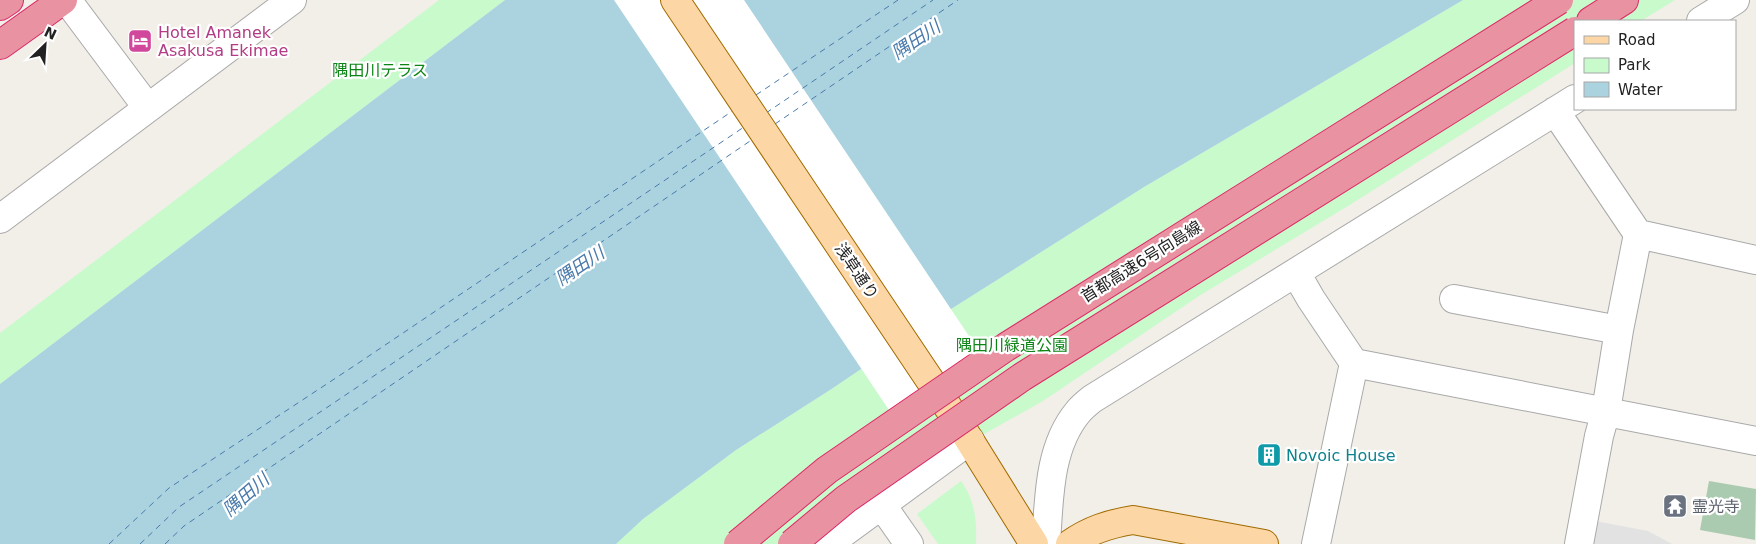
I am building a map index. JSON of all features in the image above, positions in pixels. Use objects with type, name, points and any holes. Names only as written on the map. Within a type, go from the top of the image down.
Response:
[{"type":"highway","points":[[0,6],[9,0]]},
{"type":"highway","points":[[0,45],[63,0]]},
{"type":"highway","name":"首都高速6号向島線","points":[[738,544],[827,470],[1006,346],[1559,0]]},
{"type":"highway","points":[[1593,20],[1624,0]]},
{"type":"highway","points":[[792,544],[846,499],[1022,377],[1574,32]]},
{"type":"main road","name":"浅草通り","points":[[675,0],[965,433],[1034,544]]},
{"type":"main road","points":[[1070,544],[1088,532],[1113,523],[1133,520],[1264,544]]},
{"type":"street","points":[[67,0],[147,107]]},
{"type":"street","points":[[0,219],[292,0]]},
{"type":"street","points":[[1703,20],[1735,0]]},
{"type":"street","points":[[1046,544],[1052,473],[1058,449],[1077,413],[1092,399],[1565,105],[1638,234],[1619,330],[1606,411],[1599,436],[1579,544]]},
{"type":"street","points":[[1638,234],[1756,260]]},
{"type":"street","points":[[1296,273],[1354,363],[1756,441]]},
{"type":"street","points":[[1454,299],[1619,330]]},
{"type":"street","points":[[1316,544],[1354,363]]},
{"type":"street","points":[[828,544],[881,504],[965,433]]},
{"type":"street","points":[[881,504],[909,544]]},
{"type":"green space","name":"隅田川テラス","points":[[439,0],[505,0],[0,384],[0,333]]},
{"type":"green space","name":"隅田川緑道公園","points":[[1463,0],[1675,0],[1643,20],[1574,20],[1574,64],[1348,206],[1199,296],[1043,401],[920,470],[819,544],[616,544],[643,519],[736,450],[833,388],[932,321],[1144,187]]},
{"type":"green space","points":[[961,481],[966,488],[974,511],[976,544],[938,544],[917,514]]},
{"type":"green space","points":[[1709,481],[1756,489],[1755,540],[1700,530]]},
{"type":"shaded area","points":[[1595,521],[1648,531],[1672,544],[1591,544]]},
{"type":"water","name":"隅田川","points":[[505,0],[1463,0],[1144,187],[932,321],[833,388],[736,450],[643,519],[616,544],[0,544],[0,384]]},
{"type":"pier","points":[[614,0],[744,0],[981,354],[891,413]]},
{"type":"ferry route","points":[[756,95],[898,0]]},
{"type":"ferry route","points":[[766,113],[933,0]]},
{"type":"ferry route","points":[[775,124],[958,0]]},
{"type":"ferry route","points":[[109,544],[169,488],[734,110]]},
{"type":"ferry route","points":[[140,544],[179,507],[744,127]]},
{"type":"ferry route","points":[[165,544],[184,526],[753,139]]},
{"type":"place","name":"Hotel Amanek Asakusa Ekimae","points":[[140,41]]},
{"type":"place","name":"Novoic House","points":[[1269,455]]},
{"type":"place","name":"霊光寺","points":[[1675,506]]}]
